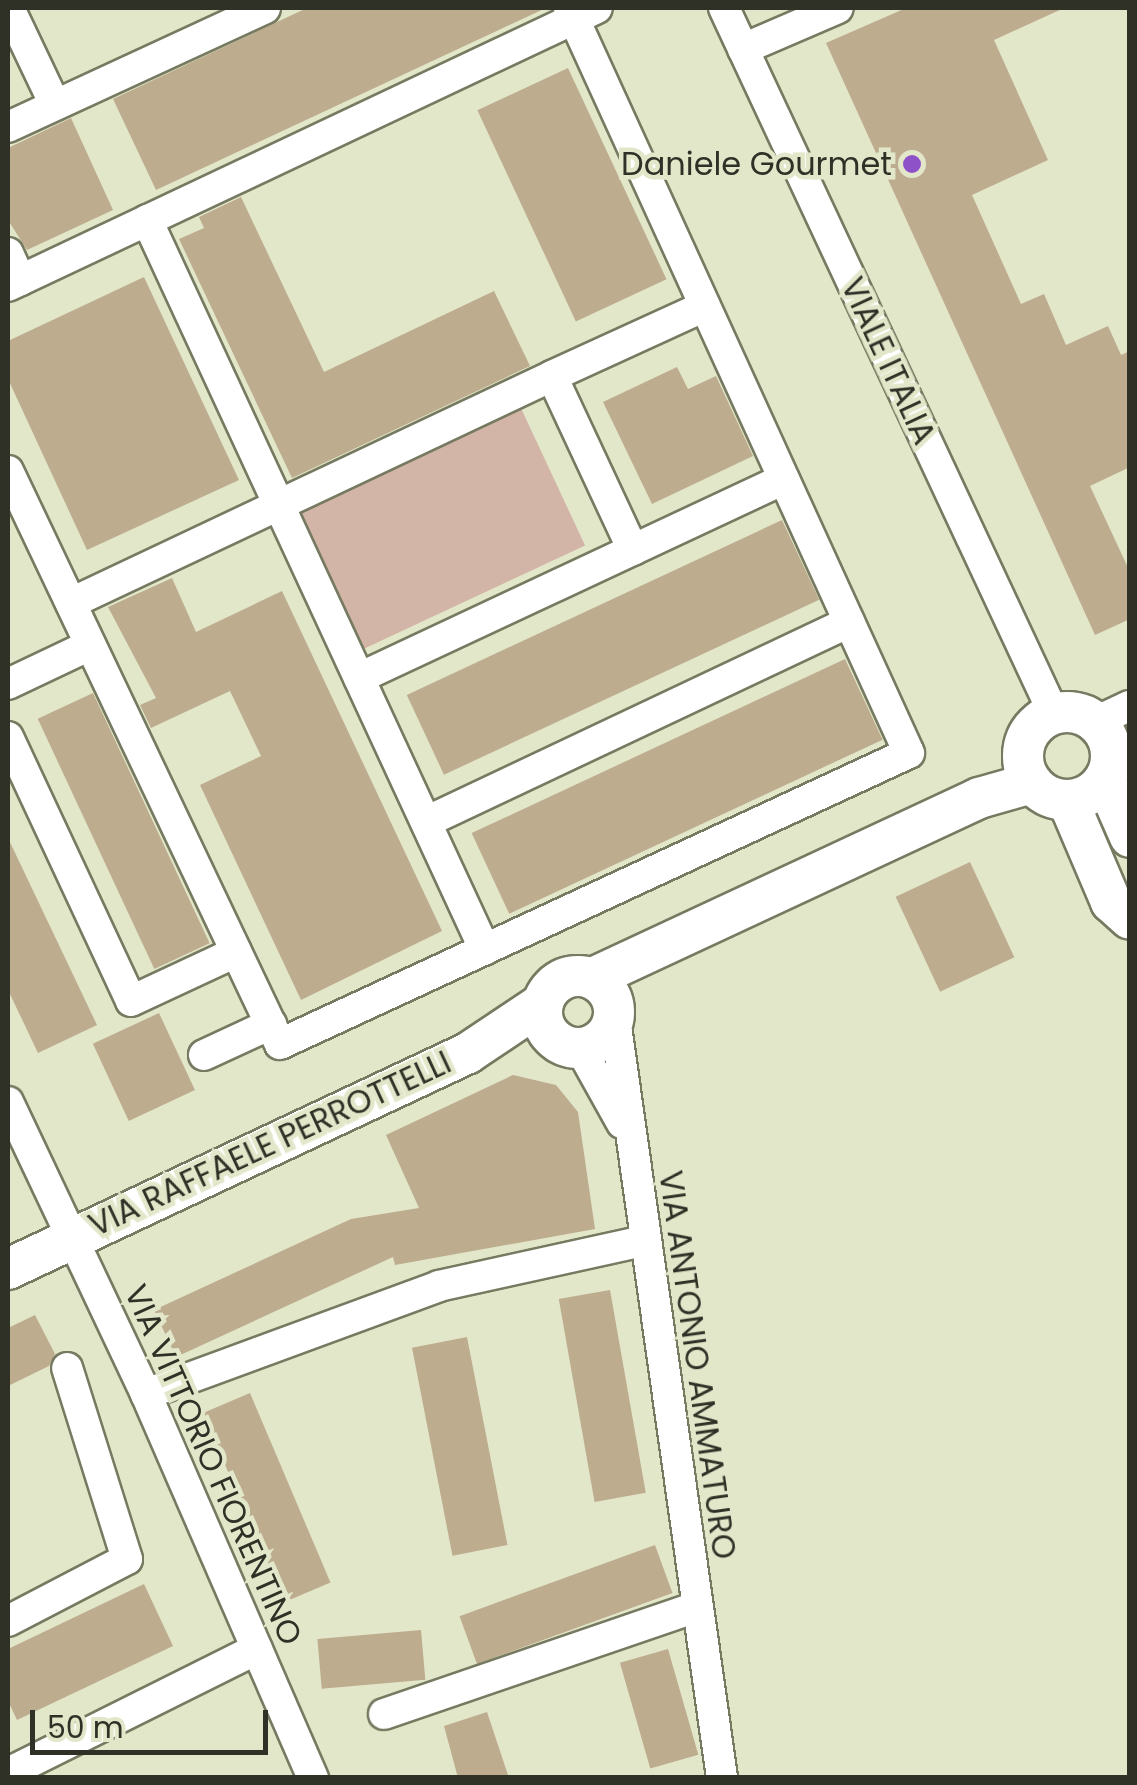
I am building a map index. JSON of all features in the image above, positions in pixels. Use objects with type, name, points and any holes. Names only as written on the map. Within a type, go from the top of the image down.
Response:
[{"type":"main road","points":[[1130,836],[1105,780],[1112,714],[1054,714],[1026,738],[1023,761],[1032,782],[1068,800],[1111,902],[1130,919]]},
{"type":"main road","points":[[1068,800],[1092,792],[1105,780]]},
{"type":"main road","points":[[606,997],[560,980],[558,1028],[603,1038],[606,997],[650,948],[979,798],[1032,782]]},
{"type":"main road","name":"VIA RAFFAELE PERROTTELLI","points":[[8,1268],[468,1053],[558,1028]]},
{"type":"street","points":[[10,8],[55,105]]},
{"type":"street","points":[[8,127],[265,8]]},
{"type":"street","name":"VIALE ITALIA","points":[[724,8],[1054,714]]},
{"type":"street","points":[[743,49],[838,8]]},
{"type":"street","points":[[8,471],[280,1044],[909,754],[705,306],[580,11],[148,220],[12,273]]},
{"type":"street","points":[[148,220],[485,950]]},
{"type":"street","points":[[71,603],[705,306]]},
{"type":"street","points":[[552,376],[633,550]]},
{"type":"street","points":[[359,678],[784,479]]},
{"type":"street","points":[[426,822],[849,622]]},
{"type":"street","points":[[8,684],[90,645]]},
{"type":"street","points":[[8,737],[131,1001],[236,952]]},
{"type":"street","name":"VIA ANTONIO AMMATURO","points":[[606,997],[721,1777]]},
{"type":"street","points":[[204,1054],[271,1024]]},
{"type":"street","points":[[558,1028],[628,1134]]},
{"type":"street","name":"VIA VITTORIO FIORENTINO","points":[[8,1102],[146,1394],[312,1778]]},
{"type":"street","points":[[146,1394],[438,1286],[644,1240]]},
{"type":"street","points":[[8,1621],[126,1559],[67,1368]]},
{"type":"street","name":"VIA ANTONIO AMMATURO","points":[[384,1714],[696,1607]]},
{"type":"street","points":[[8,1773],[257,1648]]},
{"type":"shaded area","points":[[520,406],[585,546],[364,649],[299,509]]},
{"type":"building","points":[[307,8],[546,8],[156,190],[113,99]]},
{"type":"building","points":[[906,8],[1064,8],[994,40],[1048,160],[972,195],[1021,304],[1044,294],[1066,345],[1108,326],[1121,355],[1130,351],[1130,467],[1090,486],[1130,572],[1130,619],[1095,635],[826,43]]},
{"type":"building","points":[[568,68],[666,279],[576,321],[477,110]]},
{"type":"building","points":[[71,118],[113,210],[27,250],[8,220],[8,148]]},
{"type":"building","points":[[241,197],[324,372],[494,291],[530,366],[292,478],[179,239],[204,228],[199,217]]},
{"type":"building","points":[[144,277],[239,480],[87,550],[8,379],[8,341]]},
{"type":"building","points":[[677,367],[688,389],[716,376],[753,456],[652,504],[603,402]]},
{"type":"building","points":[[782,520],[819,600],[444,775],[407,695]]},
{"type":"building","points":[[172,578],[196,632],[282,591],[442,931],[301,1000],[200,785],[261,756],[230,691],[151,728],[140,705],[156,698],[108,607]]},
{"type":"building","points":[[845,659],[883,740],[509,914],[472,833]]},
{"type":"building","points":[[93,693],[210,943],[154,969],[38,719]]},
{"type":"building","points":[[8,838],[97,1025],[38,1053],[8,990]]},
{"type":"building","points":[[970,862],[1014,957],[940,992],[896,897]]},
{"type":"building","points":[[159,1013],[195,1090],[129,1121],[93,1044]]},
{"type":"building","points":[[513,1075],[556,1085],[578,1112],[595,1229],[395,1265],[393,1257],[176,1357],[154,1310],[351,1219],[419,1208],[386,1135]]},
{"type":"building","points":[[610,1290],[646,1493],[595,1502],[559,1299]]},
{"type":"building","points":[[35,1315],[55,1354],[49,1366],[8,1386],[8,1328]]},
{"type":"building","points":[[467,1337],[507,1545],[452,1556],[412,1348]]},
{"type":"building","points":[[250,1393],[330,1583],[284,1603],[203,1413]]},
{"type":"building","points":[[655,1545],[672,1593],[477,1664],[460,1616]]},
{"type":"building","points":[[144,1584],[173,1646],[17,1720],[8,1701],[8,1649]]},
{"type":"building","points":[[421,1630],[425,1680],[322,1689],[317,1639]]},
{"type":"building","points":[[668,1649],[698,1755],[650,1769],[620,1663]]},
{"type":"building","points":[[487,1712],[509,1778],[458,1778],[444,1726]]},
{"type":"place","name":"Daniele Gourmet","points":[[912,164]]}]
